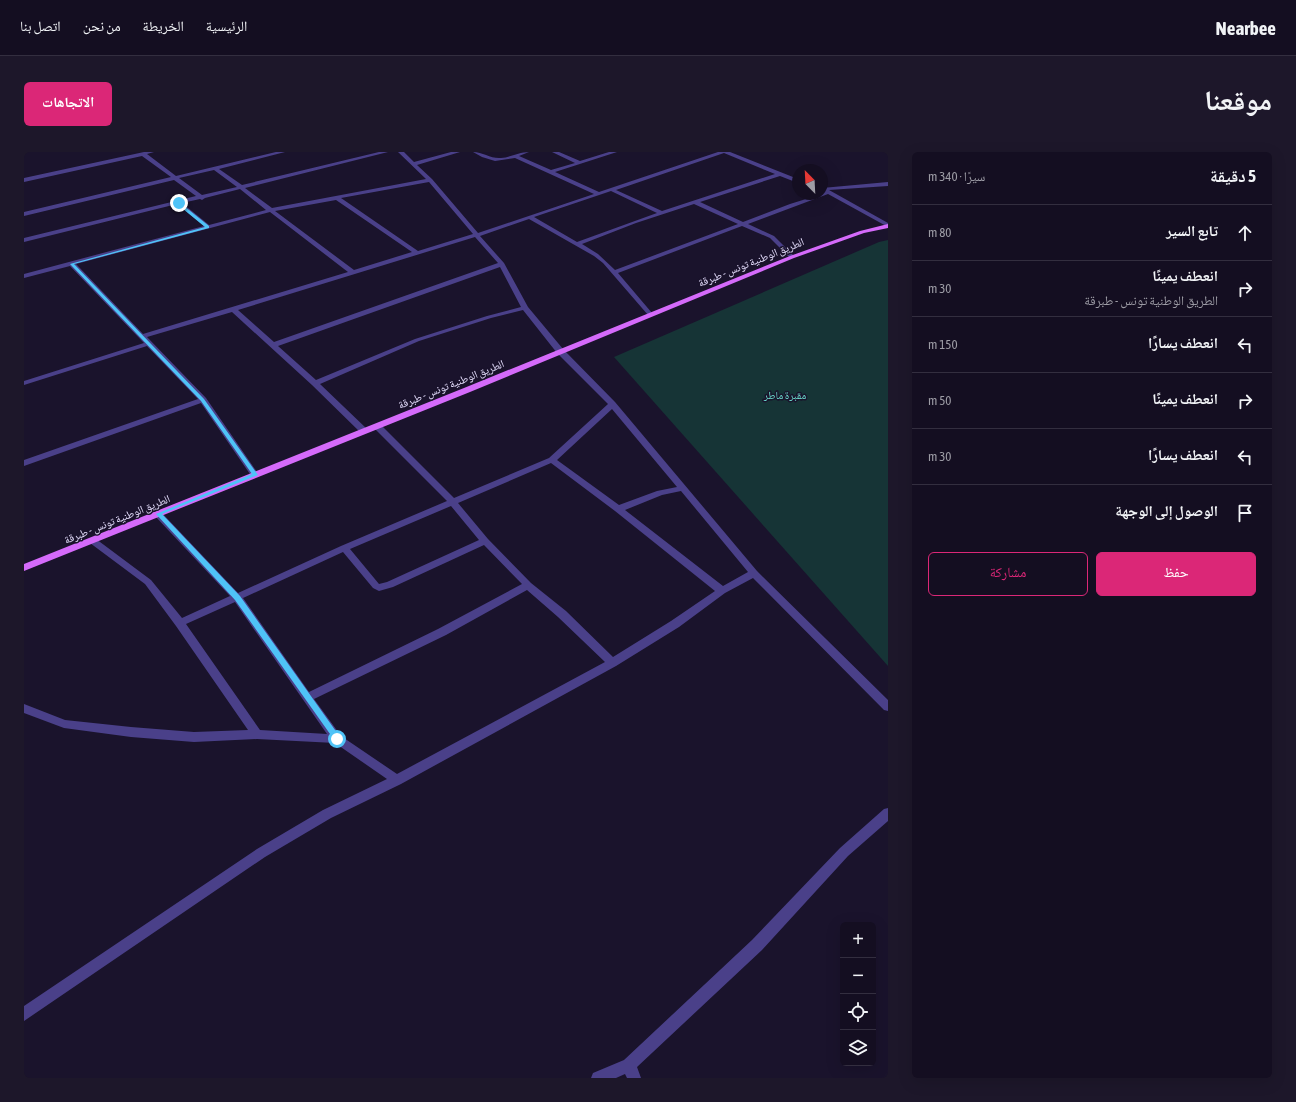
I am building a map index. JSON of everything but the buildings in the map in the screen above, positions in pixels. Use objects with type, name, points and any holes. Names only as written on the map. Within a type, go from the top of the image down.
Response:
[{"type":"main road","name":"الطريق الوطنية تونس - طبرقة","points":[[24,568],[792,257],[856,234],[888,226]]},
{"type":"street","points":[[24,180],[150,152]]},
{"type":"street","points":[[24,214],[282,152]]},
{"type":"street","points":[[24,240],[202,198],[385,152]]},
{"type":"street","points":[[401,152],[430,180],[502,264],[526,308],[560,351],[612,404],[754,573],[888,706]]},
{"type":"street","points":[[413,164],[457,152]]},
{"type":"street","points":[[476,152],[494,160],[515,156],[526,152]]},
{"type":"street","points":[[555,152],[580,163]]},
{"type":"street","points":[[551,172],[614,152]]},
{"type":"street","points":[[141,337],[416,252],[476,235],[597,193],[725,152],[792,179]]},
{"type":"street","points":[[143,154],[202,198]]},
{"type":"street","points":[[515,156],[597,193]]},
{"type":"street","points":[[215,168],[272,210],[296,232],[352,272]]},
{"type":"street","points":[[576,244],[662,213],[779,174]]},
{"type":"street","points":[[24,276],[272,210],[430,180]]},
{"type":"street","points":[[828,189],[888,184]]},
{"type":"street","points":[[610,189],[662,213]]},
{"type":"street","points":[[615,272],[830,192],[888,226]]},
{"type":"street","points":[[337,198],[416,252]]},
{"type":"street","points":[[695,202],[772,237],[792,257]]},
{"type":"street","points":[[179,203],[208,227]]},
{"type":"street","points":[[529,217],[596,255],[615,272],[650,314]]},
{"type":"street","points":[[72,264],[203,400],[255,475]]},
{"type":"street","points":[[273,345],[502,264]]},
{"type":"street","points":[[316,383],[418,340],[489,316],[526,308]]},
{"type":"street","points":[[233,309],[316,383],[364,431]]},
{"type":"street","points":[[24,383],[148,344]]},
{"type":"street","points":[[24,463],[203,400]]},
{"type":"street","points":[[180,623],[344,548],[452,501],[552,460],[612,404]]},
{"type":"street","points":[[376,426],[452,501],[485,541],[528,585],[562,614],[612,663]]},
{"type":"street","points":[[552,460],[618,509],[722,591]]},
{"type":"street","points":[[618,509],[660,493],[684,488]]},
{"type":"street","points":[[158,514],[237,598],[337,739],[397,780]]},
{"type":"street","points":[[93,540],[148,582],[180,623],[257,734]]},
{"type":"street","points":[[344,548],[379,588],[390,585],[485,541]]},
{"type":"street","points":[[24,1014],[261,853],[327,814],[397,780],[612,663],[675,624],[722,591],[754,573]]},
{"type":"street","points":[[308,697],[442,632],[528,585]]},
{"type":"street","points":[[24,708],[64,724],[131,732],[194,737],[257,734],[337,739]]},
{"type":"street","points":[[598,1078],[631,1071],[757,945],[844,852],[888,813]]},
{"type":"green space","name":"مقبرة ماطر","points":[[888,240],[888,666],[614,357],[879,242]]},
{"type":"route","points":[[179,203],[208,227],[72,264],[203,400],[255,475],[158,514],[237,598],[337,739]]}]
